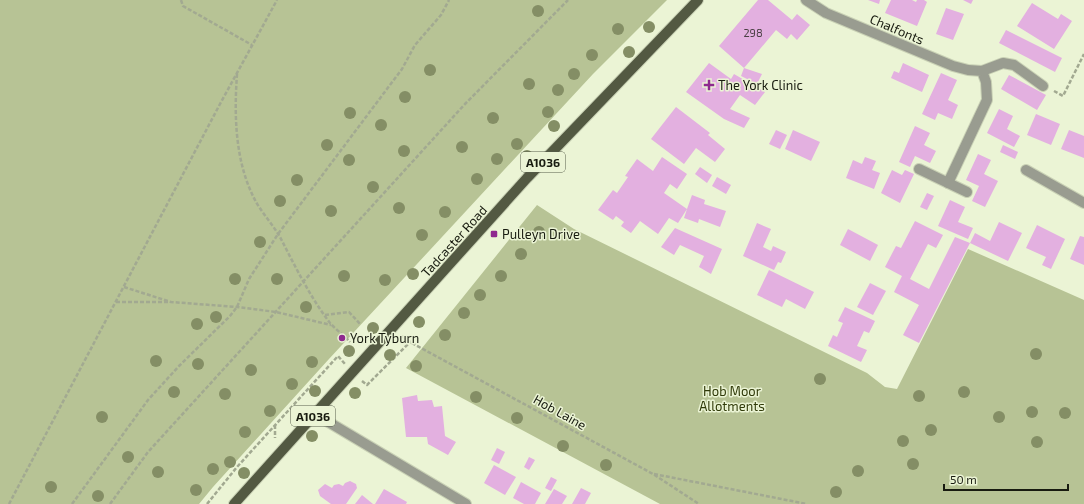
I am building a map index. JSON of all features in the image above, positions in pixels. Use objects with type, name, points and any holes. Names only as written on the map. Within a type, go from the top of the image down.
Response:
[{"type":"main road","name":"Tadcaster Road","points":[[234,504],[528,178],[698,0]]},
{"type":"street","name":"Chalfonts","points":[[806,0],[826,13],[953,66],[968,70],[982,71],[1003,63],[1014,64],[1043,86]]},
{"type":"street","points":[[948,183],[987,100],[986,82],[982,71]]},
{"type":"street","points":[[919,169],[967,192]]},
{"type":"street","points":[[1026,170],[1084,203]]},
{"type":"street","points":[[315,414],[466,504]]},
{"type":"path","points":[[181,0],[183,6],[252,45]]},
{"type":"path","points":[[9,504],[237,72],[277,0]]},
{"type":"path","points":[[72,504],[148,400],[237,307],[249,278],[278,234],[402,68],[415,45],[441,15],[449,0]]},
{"type":"path","points":[[110,504],[148,452],[464,104],[568,0]]},
{"type":"path","points":[[1043,86],[1063,96],[1084,54]]},
{"type":"path","points":[[237,72],[236,135],[245,174],[256,202],[278,234],[303,282],[331,325],[350,342]]},
{"type":"path","points":[[124,287],[171,302]]},
{"type":"path","points":[[116,302],[171,302],[237,307],[276,312],[331,325]]},
{"type":"path","points":[[325,315],[349,312],[361,324]]},
{"type":"path","name":"Hob Laine","points":[[367,385],[410,342],[653,474],[699,504]]},
{"type":"path","points":[[206,504],[237,466],[338,356]]},
{"type":"path","points":[[653,474],[807,504]]},
{"type":"green space","points":[[0,0],[667,0],[593,74],[329,359],[199,504],[0,504]]},
{"type":"green space","name":"Hob Moor Allotments","points":[[537,205],[574,229],[867,373],[885,387],[897,389],[968,249],[1084,300],[1084,504],[660,504],[406,368]]},
{"type":"building","points":[[758,0],[768,0],[792,20],[797,14],[810,25],[797,40],[791,34],[787,39],[776,30],[744,68],[719,46]]},
{"type":"building","points":[[868,0],[880,0],[879,4]]},
{"type":"building","points":[[891,0],[912,0],[916,2],[917,0],[924,0],[927,2],[917,26],[885,13]]},
{"type":"building","points":[[963,0],[973,0],[971,4]]},
{"type":"building","points":[[1032,3],[1058,19],[1061,14],[1072,21],[1054,49],[1017,26]]},
{"type":"building","points":[[946,8],[964,14],[953,40],[936,34]]},
{"type":"building","points":[[1006,30],[1062,58],[1055,72],[999,43]]},
{"type":"building","points":[[709,63],[731,79],[734,74],[765,92],[755,105],[740,95],[730,109],[750,118],[744,128],[724,119],[686,92]]},
{"type":"building","points":[[903,63],[929,75],[922,92],[891,78],[894,71],[899,73]]},
{"type":"building","points":[[744,68],[762,74],[757,84],[741,76]]},
{"type":"building","points":[[941,73],[957,80],[948,100],[958,105],[952,119],[938,113],[935,120],[922,114]]},
{"type":"building","points":[[1009,75],[1046,95],[1037,110],[1001,89]]},
{"type":"building","points":[[676,107],[710,133],[708,135],[725,149],[715,162],[696,148],[684,164],[651,139]]},
{"type":"building","points":[[999,109],[1013,116],[1007,129],[1020,136],[1014,147],[987,133]]},
{"type":"building","points":[[1036,114],[1060,124],[1051,145],[1027,135]]},
{"type":"building","points":[[915,126],[930,133],[924,145],[936,151],[930,163],[915,156],[910,167],[899,162]]},
{"type":"building","points":[[776,130],[787,135],[780,149],[769,144]]},
{"type":"building","points":[[793,130],[820,142],[811,161],[785,149]]},
{"type":"building","points":[[1069,130],[1084,136],[1084,158],[1061,149]]},
{"type":"building","points":[[1003,145],[1018,152],[1015,159],[1000,152]]},
{"type":"building","points":[[978,154],[991,160],[984,174],[998,181],[985,207],[972,201],[979,186],[966,180]]},
{"type":"building","points":[[662,157],[687,174],[677,189],[670,184],[664,193],[687,209],[678,223],[669,218],[658,234],[640,221],[631,233],[621,226],[624,222],[616,216],[613,220],[598,210],[613,190],[617,193],[628,177],[625,176],[637,159],[653,171]]},
{"type":"building","points":[[865,157],[876,161],[872,170],[880,173],[874,189],[846,178],[853,160],[862,164]]},
{"type":"building","points":[[700,167],[712,175],[707,183],[695,174]]},
{"type":"building","points":[[892,170],[902,175],[905,170],[914,174],[900,203],[881,193]]},
{"type":"building","points":[[717,177],[731,185],[726,194],[712,186]]},
{"type":"building","points":[[927,193],[934,196],[927,210],[920,207]]},
{"type":"building","points":[[692,195],[705,200],[704,204],[726,211],[720,227],[699,219],[698,223],[684,218]]},
{"type":"building","points":[[950,200],[965,207],[958,222],[973,228],[968,239],[938,226]]},
{"type":"building","points":[[915,221],[943,235],[936,248],[928,244],[910,279],[929,289],[955,237],[970,243],[919,343],[903,335],[919,305],[894,292],[902,276],[885,267],[896,246],[901,248]]},
{"type":"building","points":[[999,222],[1022,233],[1008,261],[970,243],[975,233],[990,241]]},
{"type":"building","points":[[757,223],[771,229],[763,247],[771,251],[773,246],[786,252],[781,263],[778,262],[774,270],[743,256]]},
{"type":"building","points":[[1037,225],[1065,239],[1051,269],[1042,265],[1046,257],[1026,248]]},
{"type":"building","points":[[675,228],[722,249],[711,274],[699,267],[704,256],[680,245],[674,255],[661,247]]},
{"type":"building","points":[[848,229],[878,245],[870,261],[840,245]]},
{"type":"building","points":[[1080,236],[1084,237],[1084,265],[1070,259]]},
{"type":"building","points":[[769,270],[814,292],[805,309],[786,299],[782,307],[757,295]]},
{"type":"building","points":[[870,283],[886,291],[873,315],[857,307]]},
{"type":"building","points":[[845,307],[875,321],[869,333],[864,331],[857,346],[867,350],[861,362],[828,346],[833,335],[837,337],[843,323],[838,321]]},
{"type":"building","points":[[417,395],[418,401],[432,400],[434,407],[442,406],[445,436],[456,442],[448,455],[428,444],[427,437],[406,437],[402,398]]},
{"type":"building","points":[[497,448],[505,452],[499,464],[491,460]]},
{"type":"building","points":[[529,457],[535,460],[529,470],[524,467]]},
{"type":"building","points":[[494,465],[516,477],[505,495],[484,483]]},
{"type":"building","points":[[551,477],[557,480],[551,491],[545,488]]},
{"type":"building","points":[[350,481],[356,484],[357,488],[346,504],[331,504],[320,496],[318,490],[325,484],[332,488],[334,485],[339,484],[343,486],[345,483]]},
{"type":"building","points":[[521,482],[541,493],[535,504],[524,504],[513,498]]},
{"type":"building","points":[[581,488],[591,493],[585,504],[572,504]]},
{"type":"building","points":[[384,489],[407,502],[406,504],[375,504]]},
{"type":"building","points":[[554,489],[567,496],[562,504],[545,504]]},
{"type":"building","points":[[362,495],[373,504],[355,504]]},
{"type":"place","name":"The York Clinic","points":[[709,85]]},
{"type":"place","name":"Pulleyn Drive","points":[[494,234]]},
{"type":"place","name":"York Tyburn","points":[[342,338]]}]
